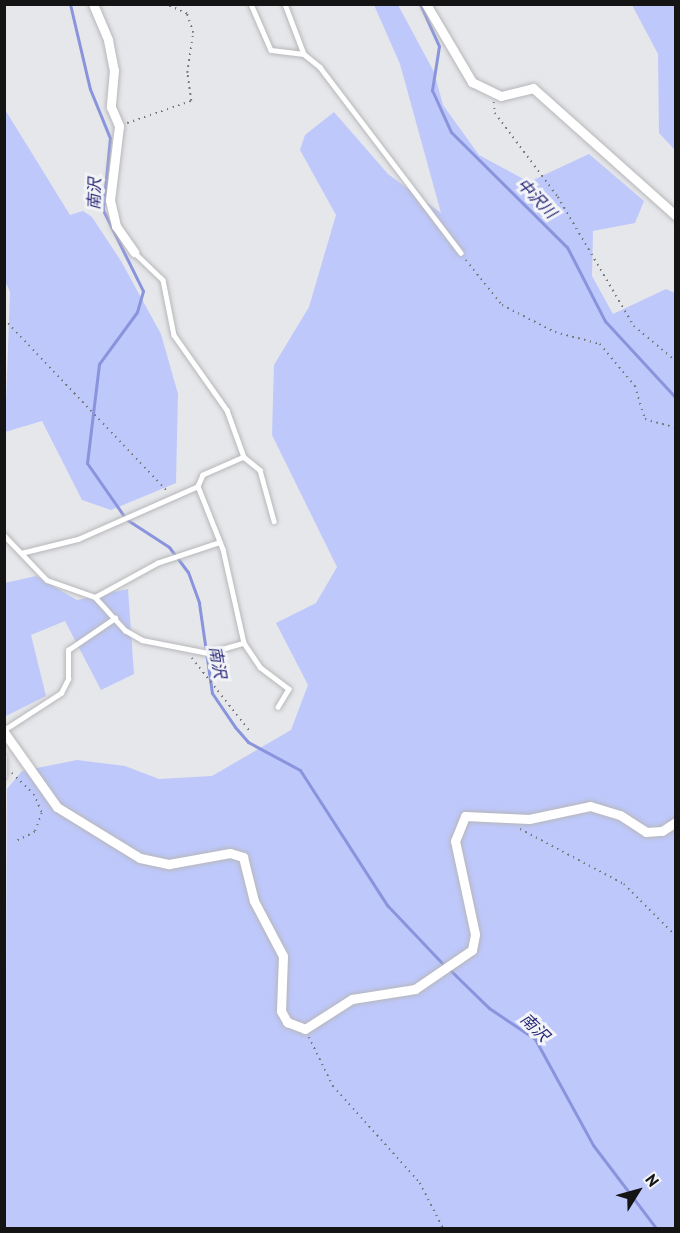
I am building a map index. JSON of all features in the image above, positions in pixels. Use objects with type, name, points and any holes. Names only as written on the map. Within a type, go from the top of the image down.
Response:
[{"type":"street","points":[[93,4],[108,40],[114,70],[111,107],[119,126],[110,200],[116,226],[134,252]]},
{"type":"street","points":[[426,4],[472,82],[493,95],[533,88],[675,216]]},
{"type":"street","points":[[4,731],[57,807],[140,858],[169,864],[230,852],[243,857],[254,901],[283,956],[281,1011],[287,1022],[305,1029],[352,999],[421,986],[472,950],[475,934],[455,841],[465,816],[529,819],[590,806],[620,815],[646,832],[662,831],[675,822]]},
{"type":"lane","points":[[251,4],[271,50],[304,54]]},
{"type":"lane","points":[[285,4],[304,54],[320,67],[461,253]]},
{"type":"lane","points":[[134,252],[164,280],[174,335],[227,410],[244,457],[260,470],[274,521]]},
{"type":"lane","points":[[21,553],[78,539],[198,486],[203,475],[244,457]]},
{"type":"lane","points":[[198,486],[220,542],[244,643],[260,667],[287,684],[278,707]]},
{"type":"lane","points":[[4,535],[56,585],[95,597],[115,618],[142,640],[176,643],[214,653],[244,643]]},
{"type":"lane","points":[[95,597],[157,563],[220,542]]},
{"type":"lane","points":[[4,731],[61,693],[68,650],[115,618]]},
{"type":"lane","points":[[4,756],[7,768],[4,776]]},
{"type":"path","points":[[119,126],[191,101],[187,73],[193,33],[187,14],[165,4]]},
{"type":"path","points":[[493,95],[495,113],[558,197],[634,326],[675,361]]},
{"type":"path","points":[[461,253],[502,305],[555,332],[600,344],[635,386],[645,419],[675,428]]},
{"type":"path","points":[[4,319],[118,434],[170,497]]},
{"type":"path","points":[[176,643],[249,730]]},
{"type":"path","points":[[7,768],[34,794],[42,813],[35,832],[15,842]]},
{"type":"path","points":[[515,826],[624,884],[675,936]]},
{"type":"path","points":[[305,1029],[333,1086],[420,1183],[443,1228]]},
{"type":"shaded area","points":[[374,5],[398,5],[434,72],[443,105],[479,155],[529,182],[589,154],[644,201],[635,223],[593,231],[592,276],[613,314],[666,289],[675,293],[675,1228],[5,1228],[7,789],[22,771],[77,760],[125,766],[159,779],[212,776],[291,730],[308,685],[276,623],[316,603],[337,567],[272,435],[274,365],[309,307],[336,215],[300,150],[305,135],[334,112],[388,174],[441,213],[400,64]]},
{"type":"shaded area","points":[[632,5],[675,5],[675,150],[659,133],[658,54]]},
{"type":"shaded area","points":[[4,108],[70,215],[83,211],[92,217],[121,261],[161,334],[178,394],[176,483],[111,510],[82,500],[42,421],[5,432],[10,292],[4,279]]},
{"type":"shaded area","points":[[36,576],[77,600],[128,589],[134,674],[101,690],[65,621],[31,635],[46,696],[6,716],[5,583]]},
{"type":"waterway","name":"南沢","points":[[70,4],[90,89],[110,138],[103,210],[143,291],[137,312],[99,364],[87,463],[126,519],[169,547],[188,572],[199,603],[212,693],[235,727],[248,742],[300,770],[387,905],[444,965]]},
{"type":"waterway","name":"中沢川","points":[[420,4],[439,46],[432,90],[451,132],[567,247],[605,321],[676,398]]},
{"type":"waterway","name":"南沢","points":[[449,969],[489,1008],[535,1039],[593,1145],[656,1228]]}]
